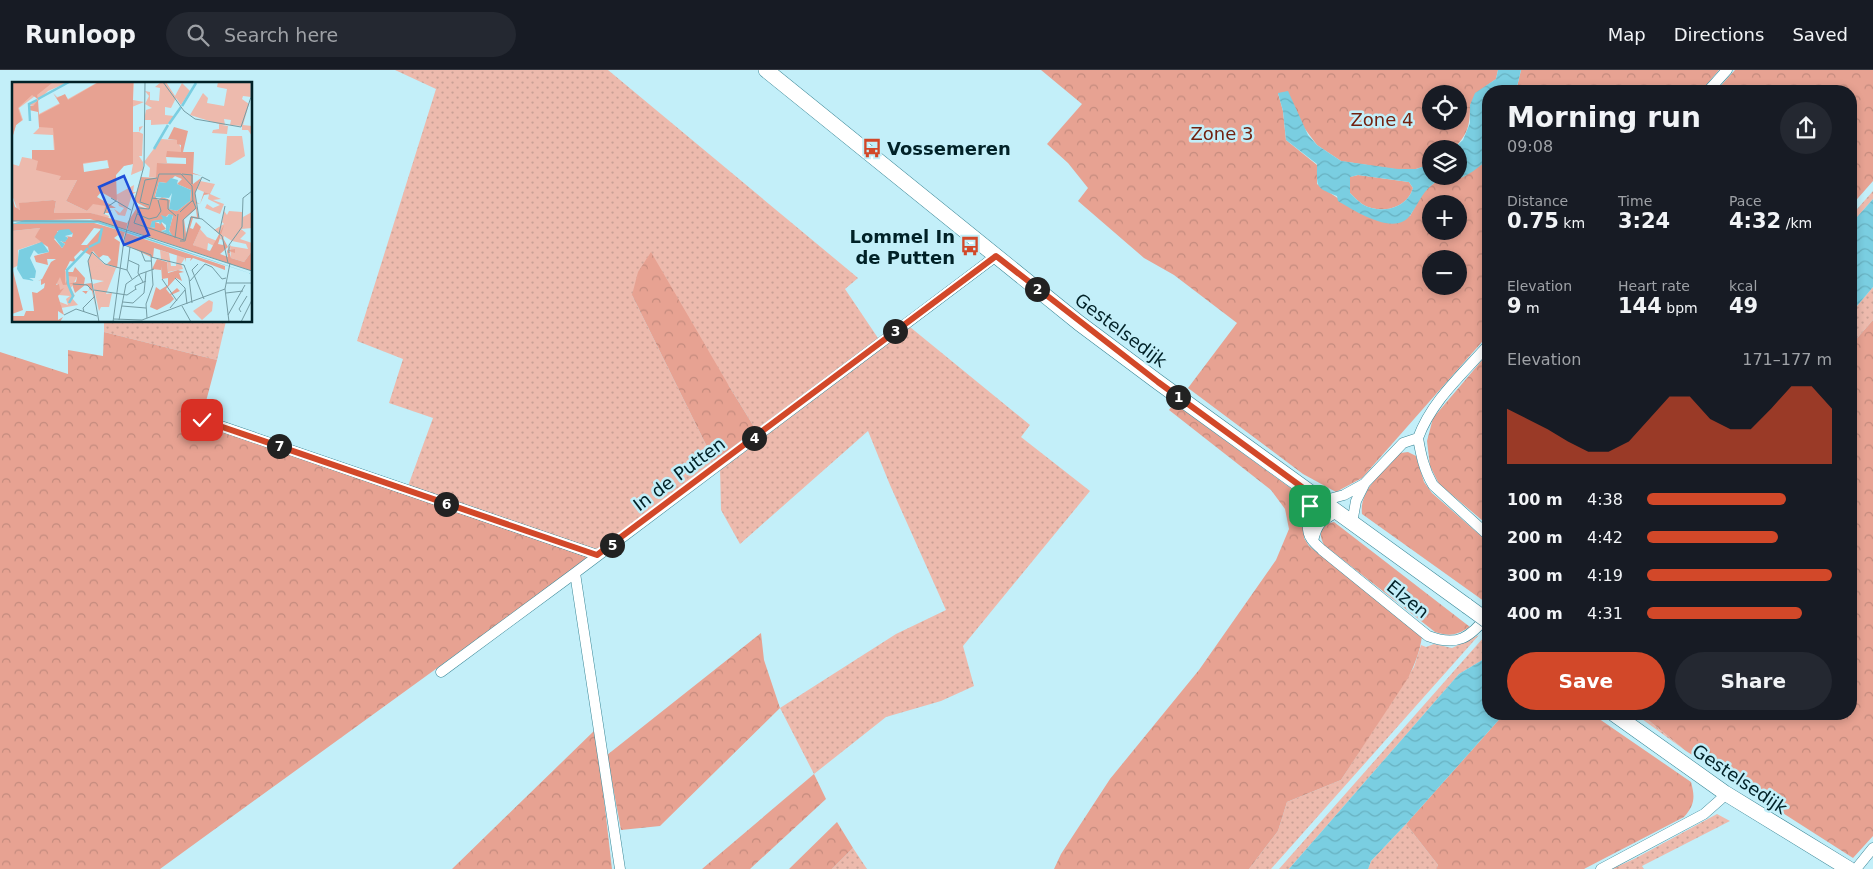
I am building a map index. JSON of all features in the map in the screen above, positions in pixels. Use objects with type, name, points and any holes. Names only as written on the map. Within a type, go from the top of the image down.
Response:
[{"type":"main road","name":"Gestelsedijk","points":[[766,70],[996,256],[1143,370],[1482,617]]},
{"type":"main road","name":"Gestelsedijk","points":[[1622,720],[1725,793],[1849,869]]},
{"type":"street","points":[[1713,85],[1727,70]]},
{"type":"street","name":"In de Putten","points":[[441,672],[996,256]]},
{"type":"street","points":[[1482,352],[1441,397],[1424,423],[1418,438],[1427,475],[1433,485],[1482,530]]},
{"type":"street","points":[[202,420],[597,555]]},
{"type":"street","points":[[1352,523],[1356,501],[1365,483],[1403,443],[1418,438]]},
{"type":"street","points":[[1313,541],[1308,535],[1308,523],[1316,497],[1344,494],[1365,483]]},
{"type":"street","points":[[1313,541],[1317,527],[1322,520],[1337,512]]},
{"type":"street","name":"Elzen","points":[[1313,541],[1428,636],[1452,642],[1476,630],[1482,623]]},
{"type":"street","points":[[575,573],[620,869]]},
{"type":"street","points":[[1601,869],[1704,814],[1725,793]]},
{"type":"street","points":[[1856,869],[1873,848]]},
{"type":"shaded area","points":[[395,70],[608,70],[858,278],[845,289],[880,341],[756,430],[729,386],[632,295],[714,461],[601,549],[588,548],[408,486],[433,418],[389,403],[403,359],[357,341],[436,89]]},
{"type":"shaded area","points":[[1873,191],[1873,199],[1857,217],[1857,209]]},
{"type":"shaded area","points":[[1873,287],[1873,320],[1857,338],[1857,306]]},
{"type":"shaded area","points":[[104,322],[226,322],[217,360],[104,332]]},
{"type":"shaded area","points":[[910,327],[1030,425],[1021,437],[1090,491],[963,646],[974,686],[941,701],[886,717],[814,774],[780,708],[896,634],[946,610],[868,431],[740,544],[721,510],[720,468]]},
{"type":"shaded area","points":[[1479,635],[1271,869],[1249,869],[1278,831],[1287,802],[1341,780],[1414,667],[1421,645],[1426,647],[1434,644],[1452,648]]},
{"type":"shaded area","points":[[1482,639],[1482,660],[1459,674],[1289,869],[1279,869]]},
{"type":"shaded area","points":[[1643,720],[1648,720],[1686,751]]},
{"type":"shaded area","points":[[1717,814],[1730,821],[1642,866],[1644,869],[1612,869],[1636,858]]},
{"type":"shaded area","points":[[1406,824],[1438,865],[1436,869],[1368,869],[1371,861]]},
{"type":"shaded area","points":[[853,848],[867,869],[832,869]]},
{"type":"green space","points":[[1041,70],[1498,70],[1496,79],[1487,85],[1482,85],[1482,91],[1470,105],[1467,129],[1467,85],[1422,85],[1422,130],[1467,130],[1461,140],[1422,140],[1422,167],[1416,169],[1394,169],[1341,161],[1317,145],[1278,93],[1283,111],[1286,140],[1317,165],[1317,184],[1361,214],[1410,216],[1423,192],[1432,185],[1467,185],[1467,174],[1482,164],[1482,342],[1362,478],[1336,492],[1303,474],[1188,388],[1237,323],[1174,275],[1144,258],[1078,201],[1088,188],[1068,163],[1047,144],[1082,104]]},
{"type":"green space","points":[[1521,70],[1719,70],[1706,85],[1517,85]]},
{"type":"green space","points":[[1735,70],[1873,70],[1873,181],[1857,199],[1857,85],[1721,85]]},
{"type":"green space","points":[[1358,175],[1409,182],[1413,188],[1410,195],[1399,205],[1392,208],[1377,209],[1362,204],[1350,193],[1350,177]]},
{"type":"green space","points":[[651,252],[756,430],[714,461],[632,295],[638,272]]},
{"type":"green space","points":[[1873,320],[1873,836],[1853,858],[1686,751],[1648,720],[1857,720],[1857,338]]},
{"type":"green space","points":[[104,332],[217,360],[200,424],[588,555],[586,560],[160,869],[0,869],[0,352],[68,374],[68,350],[103,356]]},
{"type":"green space","points":[[1482,360],[1482,520],[1439,484],[1430,466],[1427,441],[1433,418]]},
{"type":"green space","points":[[1174,403],[1300,495],[1305,507],[1304,538],[1309,546],[1422,636],[1420,647],[1408,678],[1341,780],[1287,802],[1278,831],[1249,869],[1054,869],[1061,854],[1110,779],[1199,670],[1276,560],[1289,529],[1285,509],[1271,490],[1169,410]]},
{"type":"green space","points":[[1408,452],[1416,456],[1424,482],[1432,493],[1482,537],[1482,600],[1362,514],[1362,505],[1369,488],[1400,453]]},
{"type":"green space","points":[[1334,522],[1470,627],[1453,634],[1435,632],[1324,545],[1321,537],[1322,529],[1325,524]]},
{"type":"green space","points":[[761,633],[764,660],[780,708],[660,826],[621,830],[607,755]]},
{"type":"green space","points":[[1499,720],[1601,720],[1691,782],[1693,792],[1692,805],[1684,817],[1584,869],[1436,869],[1438,865],[1406,824]]},
{"type":"green space","points":[[596,729],[612,869],[452,869]]},
{"type":"green space","points":[[814,774],[826,799],[750,869],[702,869]]},
{"type":"green space","points":[[837,822],[853,848],[832,869],[789,869]]},
{"type":"water","points":[[1498,70],[1521,70],[1517,85],[1487,85],[1496,79]]},
{"type":"water","points":[[1482,88],[1482,164],[1467,175],[1467,140],[1463,140],[1470,123],[1470,105],[1475,93]]},
{"type":"water","points":[[1288,91],[1308,135],[1317,145],[1341,161],[1398,169],[1422,167],[1422,185],[1431,185],[1404,221],[1396,224],[1386,223],[1354,211],[1338,201],[1337,196],[1319,186],[1317,164],[1286,140],[1283,111],[1278,93]],"holes":[[[1358,175],[1409,182],[1413,188],[1405,201],[1392,208],[1377,209],[1369,207],[1362,204],[1350,193],[1350,177]]]},
{"type":"water","points":[[1873,199],[1873,287],[1857,306],[1857,217]]},
{"type":"water","points":[[1482,660],[1482,720],[1499,720],[1371,861],[1368,869],[1289,869],[1459,674]]},
{"type":"place","name":"Vossemeren","points":[[872,148]]},
{"type":"place","name":"Lommel In de Putten","points":[[970,246]]},
{"type":"route","points":[[202,420],[597,555],[996,256],[1079,323],[1310,493],[1310,506]]},
{"type":"park label","name":"Zone 4","points":[[1382,119]]},
{"type":"park label","name":"Zone 3","points":[[1222,133]]}]
